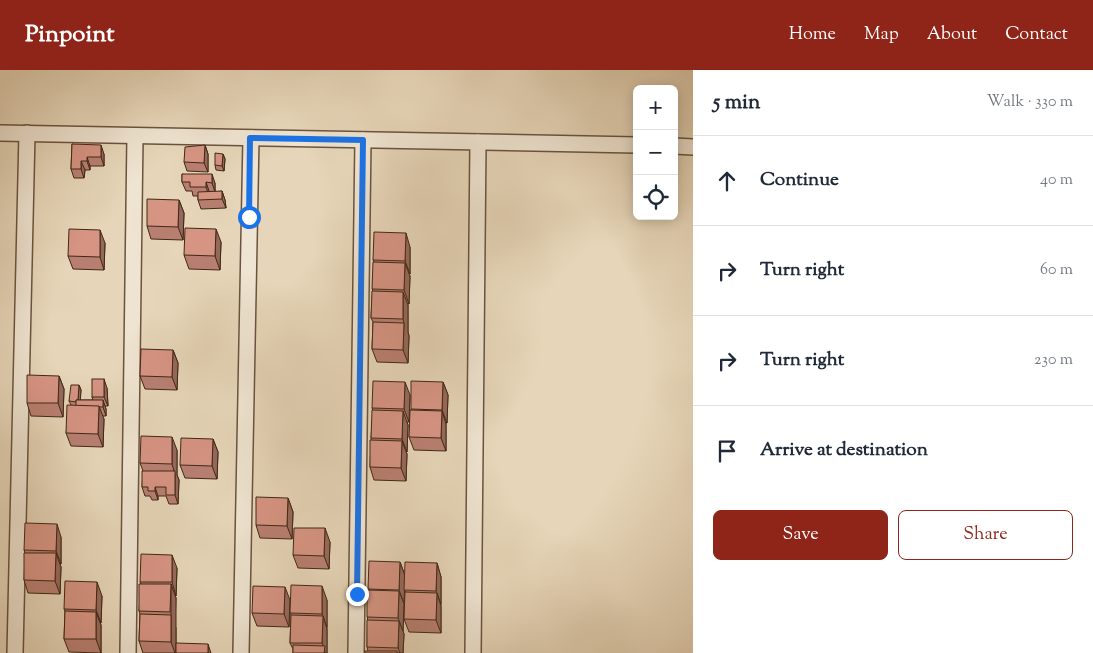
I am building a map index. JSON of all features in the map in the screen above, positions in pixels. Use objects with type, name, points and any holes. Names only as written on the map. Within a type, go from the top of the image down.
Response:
[{"type":"street","points":[[0,133],[633,145]]},
{"type":"street","points":[[15,653],[26,134]]},
{"type":"street","points":[[128,653],[135,136]]},
{"type":"street","points":[[242,653],[250,138]]},
{"type":"street","points":[[356,653],[363,140]]},
{"type":"street","points":[[473,653],[478,142]]},
{"type":"street","points":[[678,146],[693,146]]},
{"type":"building","points":[[72,144],[101,145],[101,157],[87,157],[87,161],[81,161],[81,169],[71,169]]},
{"type":"building","points":[[205,145],[204,163],[184,162],[185,147]]},
{"type":"building","points":[[215,153],[223,154],[222,166],[215,165]]},
{"type":"building","points":[[182,174],[212,174],[212,183],[206,182],[206,187],[190,187],[190,182],[182,182]]},
{"type":"building","points":[[222,191],[222,199],[198,200],[198,192]]},
{"type":"building","points":[[147,199],[179,200],[178,227],[147,226]]},
{"type":"building","points":[[185,228],[216,229],[215,256],[184,255]]},
{"type":"building","points":[[69,229],[100,230],[100,257],[68,256]]},
{"type":"building","points":[[374,232],[406,233],[405,261],[373,260]]},
{"type":"building","points":[[373,262],[405,263],[404,290],[372,289]]},
{"type":"building","points":[[372,291],[403,292],[403,319],[371,318]]},
{"type":"building","points":[[373,322],[404,323],[403,350],[372,349]]},
{"type":"building","points":[[141,349],[173,350],[172,377],[140,376]]},
{"type":"building","points":[[27,375],[59,376],[58,403],[27,403]]},
{"type":"building","points":[[92,379],[104,379],[104,397],[92,397]]},
{"type":"building","points":[[373,381],[405,382],[404,409],[372,408]]},
{"type":"building","points":[[411,381],[443,382],[442,410],[411,409]]},
{"type":"building","points":[[71,385],[79,385],[78,400],[76,402],[69,401]]},
{"type":"building","points":[[76,400],[103,400],[103,407],[76,406]]},
{"type":"building","points":[[67,405],[99,406],[98,434],[66,433]]},
{"type":"building","points":[[372,410],[403,411],[402,439],[371,438]]},
{"type":"building","points":[[410,410],[442,411],[441,438],[409,437]]},
{"type":"building","points":[[141,436],[172,437],[172,464],[140,463]]},
{"type":"building","points":[[181,438],[213,439],[212,466],[180,465]]},
{"type":"building","points":[[370,440],[402,441],[401,468],[370,467]]},
{"type":"building","points":[[142,471],[175,471],[175,495],[166,495],[166,487],[155,487],[155,491],[148,491],[148,487],[142,487]]},
{"type":"building","points":[[256,497],[288,498],[287,526],[256,525]]},
{"type":"building","points":[[25,523],[57,524],[56,551],[24,550]]},
{"type":"building","points":[[294,528],[325,528],[324,556],[293,555]]},
{"type":"building","points":[[24,553],[56,553],[55,581],[24,580]]},
{"type":"building","points":[[141,554],[172,555],[172,582],[140,582]]},
{"type":"building","points":[[369,561],[400,562],[399,590],[368,589]]},
{"type":"building","points":[[405,562],[437,563],[436,591],[404,590]]},
{"type":"building","points":[[65,581],[97,582],[96,610],[64,609]]},
{"type":"building","points":[[139,584],[171,584],[170,612],[139,611]]},
{"type":"building","points":[[291,585],[322,586],[322,614],[290,613]]},
{"type":"building","points":[[253,586],[285,587],[284,614],[252,613]]},
{"type":"building","points":[[367,590],[399,591],[398,618],[367,617]]},
{"type":"building","points":[[405,592],[437,593],[436,620],[404,619]]},
{"type":"building","points":[[65,611],[96,612],[96,639],[64,639]]},
{"type":"building","points":[[140,614],[171,615],[171,642],[139,641]]},
{"type":"building","points":[[291,615],[323,616],[322,643],[290,643]]},
{"type":"building","points":[[367,620],[399,621],[398,648],[367,647]]},
{"type":"building","points":[[176,643],[208,644],[208,653],[176,653]]},
{"type":"building","points":[[293,645],[325,646],[324,653],[293,653]]},
{"type":"building","points":[[365,651],[397,651],[397,653],[365,653]]},
{"type":"route","points":[[249,217],[250,138],[363,140],[357,594]]}]
